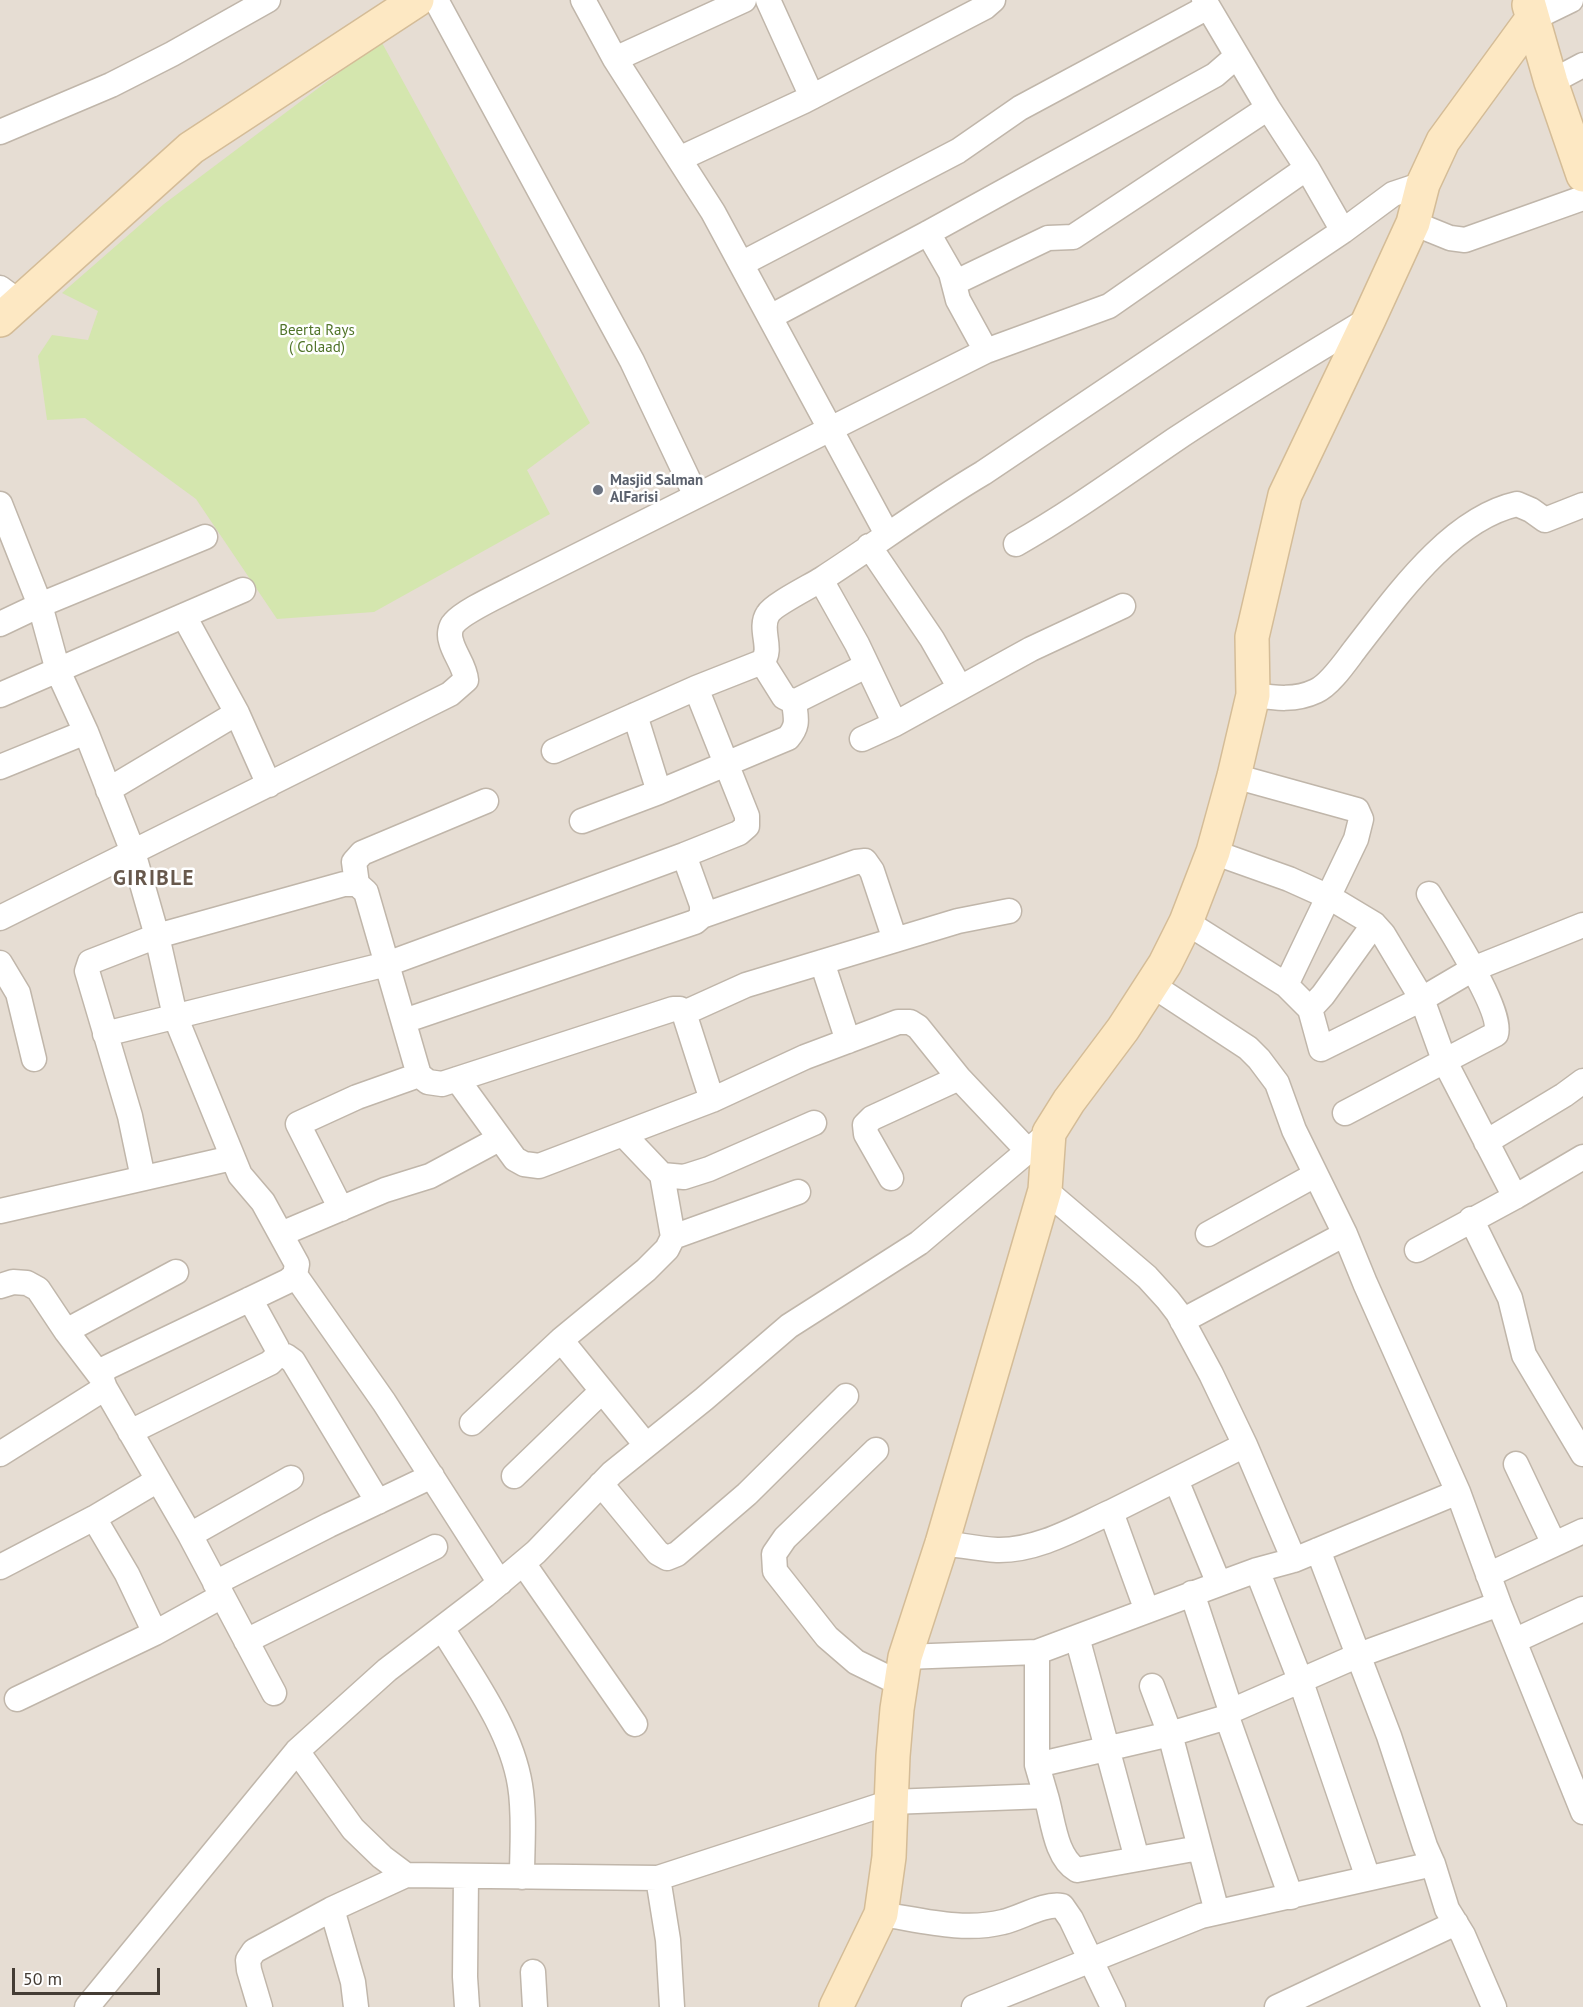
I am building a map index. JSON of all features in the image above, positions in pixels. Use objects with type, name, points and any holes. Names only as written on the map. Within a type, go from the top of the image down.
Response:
[{"type":"street","points":[[0,132],[111,85],[268,0]]},
{"type":"street","points":[[6,304],[190,148],[417,0]]},
{"type":"street","points":[[436,0],[632,360],[696,496]]},
{"type":"street","points":[[584,0],[615,59],[713,212],[770,316],[831,430],[878,540],[960,688]]},
{"type":"street","points":[[615,59],[744,0]]},
{"type":"street","points":[[768,0],[812,97]]},
{"type":"street","points":[[679,159],[812,97],[985,7],[993,0]]},
{"type":"street","points":[[87,2007],[297,1751],[387,1670],[500,1583],[523,1563],[601,1484],[789,1326],[919,1243],[1039,1142],[1123,1029],[1152,985],[1186,922],[1213,852],[1253,695],[1252,637],[1285,495],[1413,223],[1423,184],[1443,141],[1530,9],[1571,0]]},
{"type":"street","points":[[741,264],[958,151],[1020,108],[1206,4],[1307,168],[1342,231]]},
{"type":"street","points":[[1530,9],[1551,82],[1583,175]]},
{"type":"street","points":[[770,316],[928,233],[1215,75],[1237,57]]},
{"type":"street","points":[[1551,82],[1583,65]]},
{"type":"street","points":[[954,283],[1048,238],[1073,237],[1268,108]]},
{"type":"street","points":[[0,918],[450,694],[464,683],[466,677],[451,641],[450,632],[453,624],[463,616],[986,351],[1109,306],[1307,168]]},
{"type":"street","points":[[554,751],[696,688],[762,662],[767,652],[764,623],[768,612],[821,580],[878,540],[983,473],[1342,231],[1393,194],[1423,184]]},
{"type":"street","points":[[1413,223],[1450,238],[1465,240],[1583,198]]},
{"type":"street","points":[[928,233],[951,273],[958,300],[986,351]]},
{"type":"street","points":[[1016,544],[1046,527],[1177,438],[1369,319]]},
{"type":"street","points":[[0,504],[40,605],[58,671],[86,732],[133,852],[157,936],[176,1016],[240,1175],[263,1202],[297,1264],[295,1275],[288,1281],[106,1368],[103,1382],[0,1454]]},
{"type":"street","points":[[1253,695],[1280,699],[1296,698],[1319,690],[1342,666],[1426,561],[1470,525],[1492,512],[1517,504],[1545,520],[1582,507]]},
{"type":"street","points":[[0,624],[40,605],[205,537]]},
{"type":"street","points":[[821,580],[895,723]]},
{"type":"street","points":[[0,695],[243,590]]},
{"type":"street","points":[[862,739],[1031,649],[1123,606]]},
{"type":"street","points":[[183,616],[237,712],[269,785]]},
{"type":"street","points":[[762,662],[784,697],[794,702],[866,666]]},
{"type":"street","points":[[105,1034],[387,964],[739,833],[747,826],[747,816],[696,688]]},
{"type":"street","points":[[582,821],[727,765],[788,738],[795,730],[797,722],[794,702]]},
{"type":"street","points":[[108,790],[237,712]]},
{"type":"street","points":[[635,715],[659,792]]},
{"type":"street","points":[[0,767],[86,732]]},
{"type":"street","points":[[1234,776],[1357,810],[1361,819],[1356,839],[1286,986]]},
{"type":"street","points":[[486,801],[362,853],[354,862],[357,884],[366,892],[419,1075],[428,1082],[442,1084],[673,1009],[680,1009],[684,1013],[712,1100]]},
{"type":"street","points":[[1213,852],[1289,879],[1329,897],[1374,924],[1390,943],[1422,999],[1444,1060],[1515,1197]]},
{"type":"street","points":[[684,855],[702,905],[702,916]]},
{"type":"street","points":[[404,1021],[695,922],[702,916],[856,862],[865,861],[872,871],[895,940]]},
{"type":"street","points":[[143,1178],[130,1116],[87,971],[90,962],[157,936],[344,884],[357,884]]},
{"type":"street","points":[[1345,1113],[1494,1036],[1498,1030],[1495,1016],[1473,969],[1429,894]]},
{"type":"street","points":[[684,1013],[746,985],[958,921],[1009,911]]},
{"type":"street","points":[[1186,922],[1286,986],[1310,1009],[1321,1049],[1422,999],[1473,969],[1583,925]]},
{"type":"street","points":[[1310,1009],[1323,995],[1374,924]]},
{"type":"street","points":[[822,962],[848,1041]]},
{"type":"street","points":[[0,963],[18,993],[34,1059]]},
{"type":"street","points":[[1152,985],[1248,1048],[1277,1083],[1294,1130],[1345,1234],[1458,1492],[1499,1604],[1583,1812]]},
{"type":"street","points":[[457,1079],[515,1159],[524,1164],[538,1166],[712,1100],[805,1057],[898,1022],[910,1022],[918,1027],[960,1078],[1039,1142],[1045,1190],[903,1671],[893,1756],[889,1857],[881,1914],[836,2007]]},
{"type":"street","points":[[341,1209],[298,1124],[357,1097],[419,1075]]},
{"type":"street","points":[[891,1178],[866,1134],[865,1125],[872,1118],[960,1078]]},
{"type":"street","points":[[1486,1142],[1583,1081]]},
{"type":"street","points":[[662,1175],[684,1177],[709,1169],[814,1123]]},
{"type":"street","points":[[472,1423],[561,1340],[646,1270],[667,1249],[673,1237],[662,1175],[623,1134]]},
{"type":"street","points":[[281,1234],[385,1190],[430,1176],[499,1139]]},
{"type":"street","points":[[1417,1250],[1583,1157]]},
{"type":"street","points":[[0,1211],[232,1158]]},
{"type":"street","points":[[1208,1234],[1315,1175]]},
{"type":"street","points":[[1045,1190],[1147,1276],[1168,1300],[1211,1374],[1245,1445],[1294,1560]]},
{"type":"street","points":[[673,1237],[798,1192]]},
{"type":"street","points":[[1471,1220],[1510,1298],[1524,1355],[1583,1454]]},
{"type":"street","points":[[1182,1321],[1345,1234]]},
{"type":"street","points":[[66,1331],[176,1272]]},
{"type":"street","points":[[295,1275],[384,1402],[500,1583]]},
{"type":"street","points":[[0,1286],[13,1282],[27,1283],[38,1289],[103,1382],[190,1535],[274,1693]]},
{"type":"street","points":[[250,1299],[277,1348],[277,1356]]},
{"type":"street","points":[[561,1340],[646,1445]]},
{"type":"street","points":[[130,1432],[270,1362],[277,1356],[286,1356],[293,1361],[378,1502]]},
{"type":"street","points":[[514,1476],[602,1390]]},
{"type":"street","points":[[601,1484],[658,1552],[667,1558],[677,1554],[747,1494],[846,1396]]},
{"type":"street","points":[[942,1543],[998,1550],[1055,1538],[1245,1445]]},
{"type":"street","points":[[876,1450],[786,1538],[774,1554],[775,1571],[827,1637],[856,1662],[903,1671],[1037,1652],[1192,1593],[1257,1570],[1294,1560],[1458,1492]]},
{"type":"street","points":[[1516,1464],[1554,1544]]},
{"type":"street","points":[[17,1699],[155,1633],[219,1590],[378,1502],[432,1476]]},
{"type":"street","points":[[190,1535],[291,1478]]},
{"type":"street","points":[[0,1567],[94,1518],[158,1480]]},
{"type":"street","points":[[1176,1480],[1219,1584]]},
{"type":"street","points":[[1111,1512],[1147,1611]]},
{"type":"street","points":[[94,1518],[127,1574],[155,1633]]},
{"type":"street","points":[[1488,1575],[1583,1531]]},
{"type":"street","points":[[246,1641],[435,1547]]},
{"type":"street","points":[[1318,1550],[1359,1655],[1447,1909],[1463,1935],[1494,2007]]},
{"type":"street","points":[[523,1563],[635,1724]]},
{"type":"street","points":[[1257,1570],[1301,1682],[1368,1878]]},
{"type":"street","points":[[1192,1593],[1229,1714],[1291,1897]]},
{"type":"street","points":[[1037,1765],[1170,1734],[1229,1714],[1359,1655],[1499,1604]]},
{"type":"street","points":[[1514,1641],[1583,1609]]},
{"type":"street","points":[[442,1628],[506,1737],[520,1784],[523,1822],[522,1877]]},
{"type":"street","points":[[1077,1637],[1137,1859]]},
{"type":"street","points":[[1037,1652],[1037,1765],[1063,1855],[1069,1866],[1077,1870],[1199,1848]]},
{"type":"street","points":[[1152,1686],[1170,1734],[1217,1912]]},
{"type":"street","points":[[297,1751],[353,1829],[382,1857],[406,1875]]},
{"type":"street","points":[[260,2007],[249,1970],[248,1960],[254,1951],[332,1909],[406,1875],[658,1878],[891,1802],[1046,1796]]},
{"type":"street","points":[[974,2007],[1201,1916],[1433,1864]]},
{"type":"street","points":[[466,1877],[467,2007]]},
{"type":"street","points":[[658,1878],[668,1940],[672,2007]]},
{"type":"street","points":[[881,1914],[962,1927],[1002,1923],[1047,1908],[1062,1906],[1071,1919],[1113,2007]]},
{"type":"street","points":[[332,1909],[353,1982],[356,2007]]},
{"type":"street","points":[[1277,2007],[1455,1923]]},
{"type":"street","points":[[533,1972],[535,2007]]},
{"type":"shaded area","points":[[0,0],[1583,0],[1583,2007],[0,2007]]},
{"type":"green space","name":"Beerta Rays ( Colaad)","points":[[381,41],[590,423],[527,470],[550,514],[374,612],[277,619],[196,499],[85,418],[47,420],[38,356],[52,335],[88,340],[98,311],[62,293],[164,204]]},
{"type":"place","name":"Masjid Salman AlFarisi","points":[[598,490]]},
{"type":"district","name":"GIRIBLE","points":[[154,879]]}]
